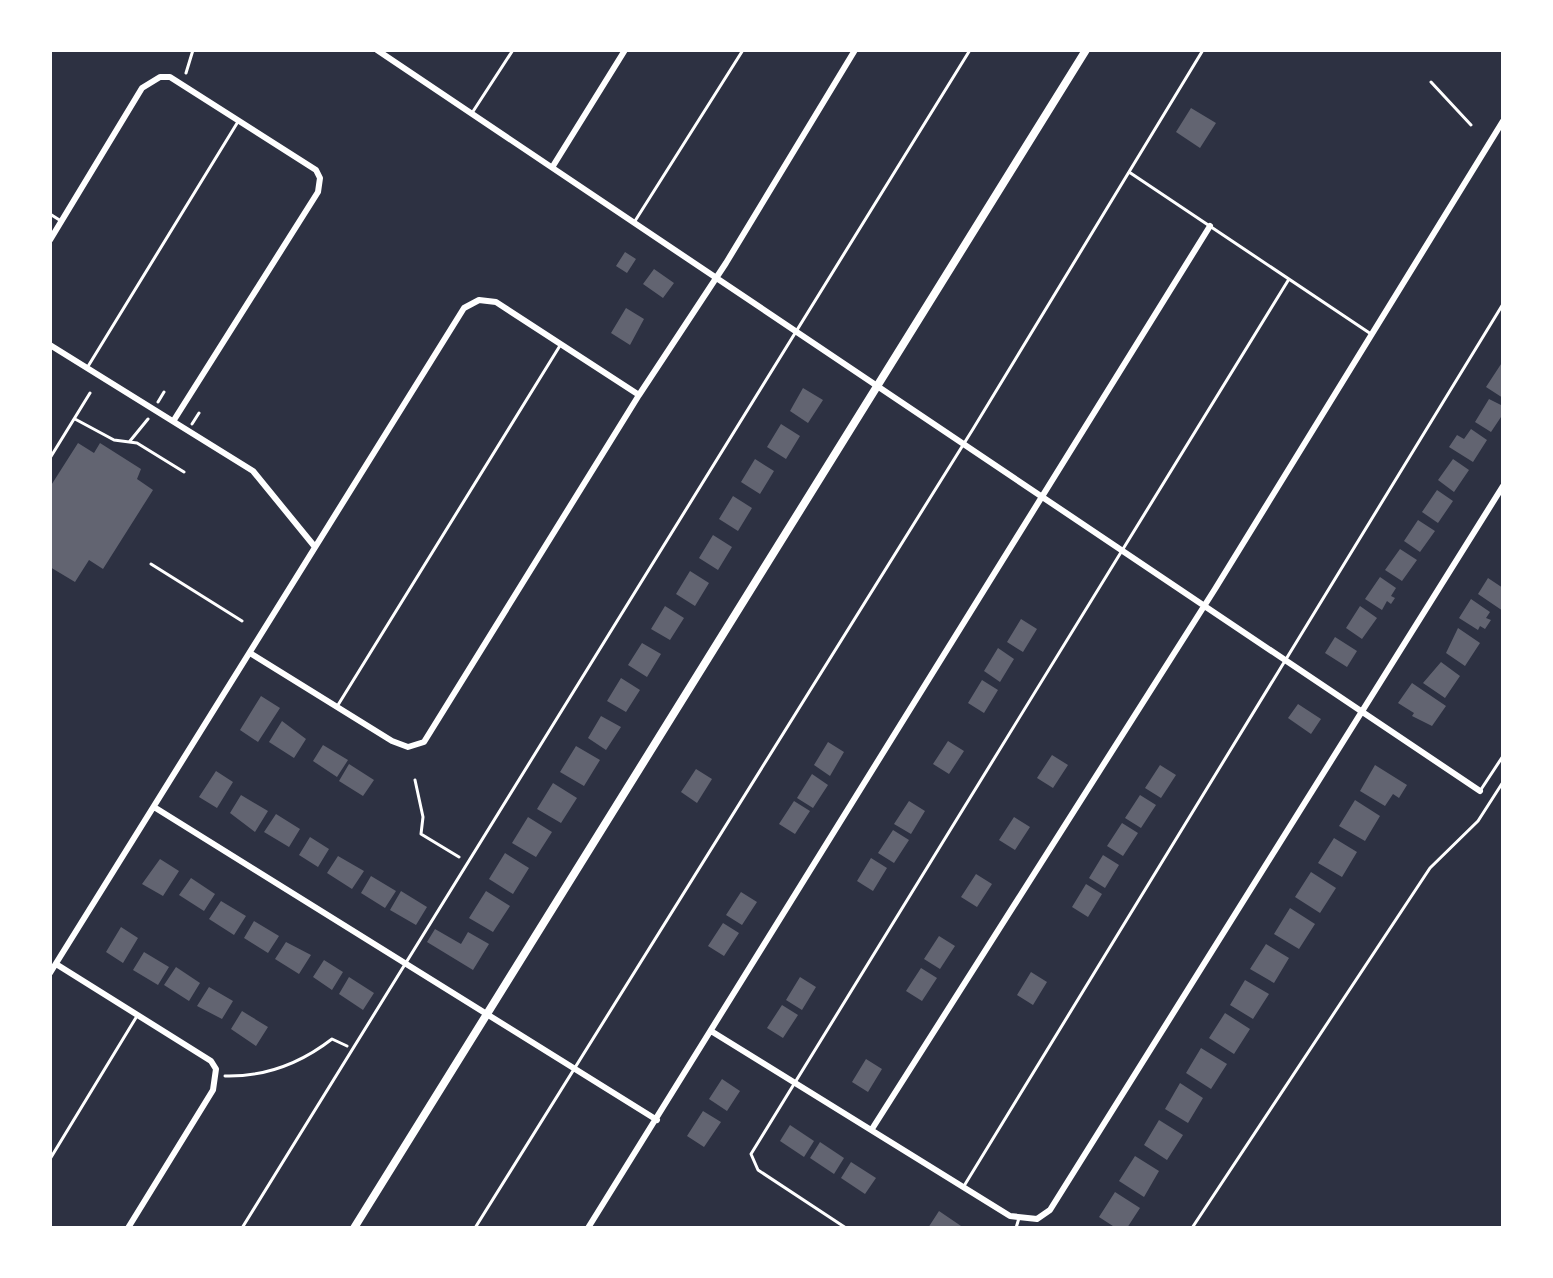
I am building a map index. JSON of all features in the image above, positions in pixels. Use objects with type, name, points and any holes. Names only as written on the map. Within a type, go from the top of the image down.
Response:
[{"type":"street","points":[[377,50],[797,329],[962,444],[1480,791]]},
{"type":"street","points":[[392,60],[398,50]]},
{"type":"street","points":[[553,166],[625,50]]},
{"type":"street","points":[[250,653],[392,741],[408,747],[424,742],[855,50]]},
{"type":"street","points":[[354,1228],[877,385],[890,370],[1086,50]]},
{"type":"street","points":[[50,240],[142,88],[160,77],[170,77],[308,162],[320,178],[318,192],[174,420]]},
{"type":"street","points":[[872,1129],[1204,605],[1503,121]]},
{"type":"street","points":[[588,1228],[1210,226]]},
{"type":"street","points":[[50,973],[464,308],[479,300],[496,302],[639,395]]},
{"type":"street","points":[[50,345],[253,471],[315,547]]},
{"type":"street","points":[[711,1031],[1019,1218],[1037,1219],[1050,1210],[1072,1181],[1503,486]]},
{"type":"street","points":[[154,807],[657,1120]]},
{"type":"street","points":[[56,964],[211,1061],[218,1076],[213,1090],[128,1228]]},
{"type":"lane","points":[[472,113],[513,50]]},
{"type":"lane","points":[[635,221],[743,50]]},
{"type":"lane","points":[[242,1228],[970,50]]},
{"type":"lane","points":[[475,1228],[1203,50]]},
{"type":"lane","points":[[87,368],[239,120]]},
{"type":"lane","points":[[1129,172],[1371,334]]},
{"type":"lane","points":[[50,214],[61,221]]},
{"type":"lane","points":[[846,1228],[758,1170],[751,1154],[1289,279]]},
{"type":"lane","points":[[964,1186],[1503,304]]},
{"type":"lane","points":[[337,707],[561,344]]},
{"type":"lane","points":[[1480,791],[1503,756]]},
{"type":"lane","points":[[50,1159],[137,1016]]},
{"type":"lane","points":[[1016,1228],[1019,1218]]},
{"type":"path","points":[[182,85],[193,50]]},
{"type":"path","points":[[1431,82],[1471,125]]},
{"type":"path","points":[[50,458],[90,393]]},
{"type":"path","points":[[75,419],[114,440],[137,443],[184,472]]},
{"type":"path","points":[[151,564],[242,621]]},
{"type":"path","points":[[415,780],[423,817],[421,834],[468,863]]},
{"type":"path","points":[[1192,1228],[1430,868],[1478,821],[1503,782]]},
{"type":"path","points":[[218,1076],[247,1077],[275,1069],[310,1056],[332,1039],[352,1048]]},
{"type":"building","points":[[1191,108],[1216,123],[1200,148],[1176,132]]},
{"type":"building","points":[[625,252],[636,259],[627,273],[616,266]]},
{"type":"building","points":[[654,269],[674,283],[663,298],[643,284]]},
{"type":"building","points":[[626,308],[644,319],[630,345],[611,333]]},
{"type":"building","points":[[1503,361],[1503,398],[1486,387]]},
{"type":"building","points":[[803,388],[823,400],[808,423],[790,411]]},
{"type":"building","points":[[1489,399],[1503,406],[1503,414],[1491,432],[1475,422]]},
{"type":"building","points":[[781,424],[800,436],[786,459],[767,447]]},
{"type":"building","points":[[1471,429],[1487,440],[1473,462],[1449,447],[1457,435],[1464,439]]},
{"type":"building","points":[[78,443],[94,453],[100,443],[141,469],[137,479],[153,490],[103,569],[89,560],[75,582],[50,567],[50,487]]},
{"type":"building","points":[[755,459],[774,471],[760,494],[741,482]]},
{"type":"building","points":[[1453,459],[1469,470],[1454,492],[1438,480]]},
{"type":"building","points":[[1437,490],[1453,501],[1438,523],[1422,512]]},
{"type":"building","points":[[733,496],[752,508],[738,531],[719,519]]},
{"type":"building","points":[[1418,520],[1435,531],[1420,552],[1404,541]]},
{"type":"building","points":[[713,535],[732,547],[718,570],[699,558]]},
{"type":"building","points":[[1400,549],[1417,560],[1402,581],[1385,570]]},
{"type":"building","points":[[690,571],[709,583],[695,606],[676,594]]},
{"type":"building","points":[[1380,577],[1396,588],[1391,596],[1395,598],[1391,604],[1387,601],[1382,610],[1365,599]]},
{"type":"building","points":[[1488,578],[1503,588],[1503,611],[1478,594]]},
{"type":"building","points":[[1471,599],[1490,612],[1486,618],[1491,620],[1485,629],[1480,626],[1478,630],[1459,618]]},
{"type":"building","points":[[665,606],[684,618],[670,640],[651,629]]},
{"type":"building","points":[[1360,606],[1377,618],[1362,639],[1346,628]]},
{"type":"building","points":[[1021,619],[1037,629],[1023,652],[1007,642]]},
{"type":"building","points":[[1458,628],[1480,643],[1465,666],[1446,653]]},
{"type":"building","points":[[1335,637],[1357,651],[1347,667],[1325,653]]},
{"type":"building","points":[[642,643],[661,654],[647,677],[628,665]]},
{"type":"building","points":[[998,648],[1014,659],[1000,682],[984,671]]},
{"type":"building","points":[[1441,662],[1460,676],[1445,698],[1423,683]]},
{"type":"building","points":[[621,678],[640,690],[626,712],[607,701]]},
{"type":"building","points":[[982,680],[998,690],[984,713],[968,703]]},
{"type":"building","points":[[1412,683],[1446,706],[1432,726],[1412,716],[1414,713],[1398,703]]},
{"type":"building","points":[[261,696],[280,708],[258,742],[240,730]]},
{"type":"building","points":[[1298,704],[1321,719],[1311,734],[1288,718]]},
{"type":"building","points":[[601,716],[621,727],[606,750],[588,738]]},
{"type":"building","points":[[282,721],[306,739],[294,758],[269,742]]},
{"type":"building","points":[[948,741],[964,751],[949,774],[933,764]]},
{"type":"building","points":[[828,742],[844,752],[830,776],[814,765]]},
{"type":"building","points":[[323,745],[348,760],[337,777],[313,761]]},
{"type":"building","points":[[576,746],[600,760],[584,786],[560,772]]},
{"type":"building","points":[[1052,755],[1068,765],[1053,788],[1037,778]]},
{"type":"building","points":[[349,764],[374,780],[363,796],[339,781]]},
{"type":"building","points":[[1160,765],[1176,775],[1161,798],[1145,788]]},
{"type":"building","points":[[1375,765],[1407,785],[1399,798],[1393,794],[1385,806],[1360,791]]},
{"type":"building","points":[[696,769],[712,779],[697,803],[681,792]]},
{"type":"building","points":[[216,771],[233,782],[217,808],[199,797]]},
{"type":"building","points":[[812,774],[828,785],[813,808],[797,798]]},
{"type":"building","points":[[553,783],[577,798],[561,823],[537,809]]},
{"type":"building","points":[[241,795],[268,811],[255,832],[230,813]]},
{"type":"building","points":[[1140,795],[1156,805],[1141,828],[1125,818]]},
{"type":"building","points":[[1355,800],[1380,816],[1365,841],[1339,826]]},
{"type":"building","points":[[794,801],[810,811],[795,834],[779,824]]},
{"type":"building","points":[[909,801],[925,811],[911,834],[894,824]]},
{"type":"building","points":[[276,814],[300,829],[289,847],[264,832]]},
{"type":"building","points":[[528,817],[552,832],[536,857],[512,843]]},
{"type":"building","points":[[1014,817],[1030,827],[1015,850],[999,840]]},
{"type":"building","points":[[1122,823],[1138,833],[1123,856],[1107,846]]},
{"type":"building","points":[[893,830],[909,840],[894,863],[878,853]]},
{"type":"building","points":[[310,837],[329,849],[318,867],[299,855]]},
{"type":"building","points":[[1334,838],[1357,852],[1342,877],[1318,863]]},
{"type":"building","points":[[505,853],[529,868],[513,894],[489,879]]},
{"type":"building","points":[[1103,855],[1119,865],[1105,888],[1089,878]]},
{"type":"building","points":[[338,856],[364,871],[352,889],[327,873]]},
{"type":"building","points":[[871,858],[887,868],[873,891],[857,881]]},
{"type":"building","points":[[160,859],[179,871],[163,896],[142,884]]},
{"type":"building","points":[[1311,872],[1336,888],[1320,913],[1295,897]]},
{"type":"building","points":[[976,874],[992,884],[977,907],[961,897]]},
{"type":"building","points":[[371,876],[396,891],[385,908],[361,893]]},
{"type":"building","points":[[191,878],[215,894],[204,911],[179,895]]},
{"type":"building","points":[[1086,884],[1102,894],[1088,917],[1072,907]]},
{"type":"building","points":[[401,891],[427,907],[416,925],[390,910]]},
{"type":"building","points":[[486,891],[510,906],[493,932],[469,918]]},
{"type":"building","points":[[741,892],[757,902],[742,925],[726,915]]},
{"type":"building","points":[[221,901],[246,916],[234,935],[209,919]]},
{"type":"building","points":[[1290,908],[1315,924],[1299,949],[1274,934]]},
{"type":"building","points":[[254,921],[279,936],[268,953],[244,938]]},
{"type":"building","points":[[723,923],[739,933],[724,956],[708,946]]},
{"type":"building","points":[[121,927],[138,938],[123,963],[106,952]]},
{"type":"building","points":[[435,929],[461,944],[468,932],[489,944],[473,970],[427,942]]},
{"type":"building","points":[[939,936],[955,946],[940,969],[924,959]]},
{"type":"building","points":[[286,942],[311,955],[299,974],[275,959]]},
{"type":"building","points":[[1266,944],[1289,958],[1274,983],[1250,969]]},
{"type":"building","points":[[144,952],[169,967],[158,985],[133,970]]},
{"type":"building","points":[[324,960],[343,972],[332,990],[313,977]]},
{"type":"building","points":[[176,967],[200,983],[189,1001],[164,985]]},
{"type":"building","points":[[921,968],[937,978],[922,1001],[906,991]]},
{"type":"building","points":[[1031,972],[1047,982],[1033,1005],[1017,995]]},
{"type":"building","points":[[349,977],[374,993],[363,1010],[339,994]]},
{"type":"building","points":[[800,977],[816,987],[802,1010],[786,1000]]},
{"type":"building","points":[[1245,980],[1269,994],[1253,1019],[1230,1005]]},
{"type":"building","points":[[209,987],[233,1001],[222,1019],[197,1006]]},
{"type":"building","points":[[782,1005],[798,1015],[783,1038],[767,1028]]},
{"type":"building","points":[[242,1011],[268,1027],[256,1046],[231,1029]]},
{"type":"building","points":[[1225,1013],[1250,1029],[1234,1054],[1209,1038]]},
{"type":"building","points":[[1201,1048],[1227,1064],[1211,1089],[1186,1073]]},
{"type":"building","points":[[866,1059],[882,1069],[868,1092],[852,1082]]},
{"type":"building","points":[[722,1079],[740,1091],[727,1111],[709,1099]]},
{"type":"building","points":[[1180,1083],[1203,1098],[1188,1123],[1165,1109]]},
{"type":"building","points":[[703,1111],[721,1122],[704,1147],[687,1136]]},
{"type":"building","points":[[1159,1120],[1183,1135],[1167,1160],[1144,1145]]},
{"type":"building","points":[[790,1125],[814,1141],[804,1157],[780,1141]]},
{"type":"building","points":[[820,1142],[844,1158],[834,1174],[810,1158]]},
{"type":"building","points":[[1135,1156],[1159,1171],[1144,1197],[1119,1181]]},
{"type":"building","points":[[851,1162],[876,1178],[865,1194],[841,1178]]},
{"type":"building","points":[[1115,1192],[1140,1208],[1127,1228],[1116,1228],[1099,1217]]},
{"type":"building","points":[[939,1211],[964,1228],[928,1228]]}]
